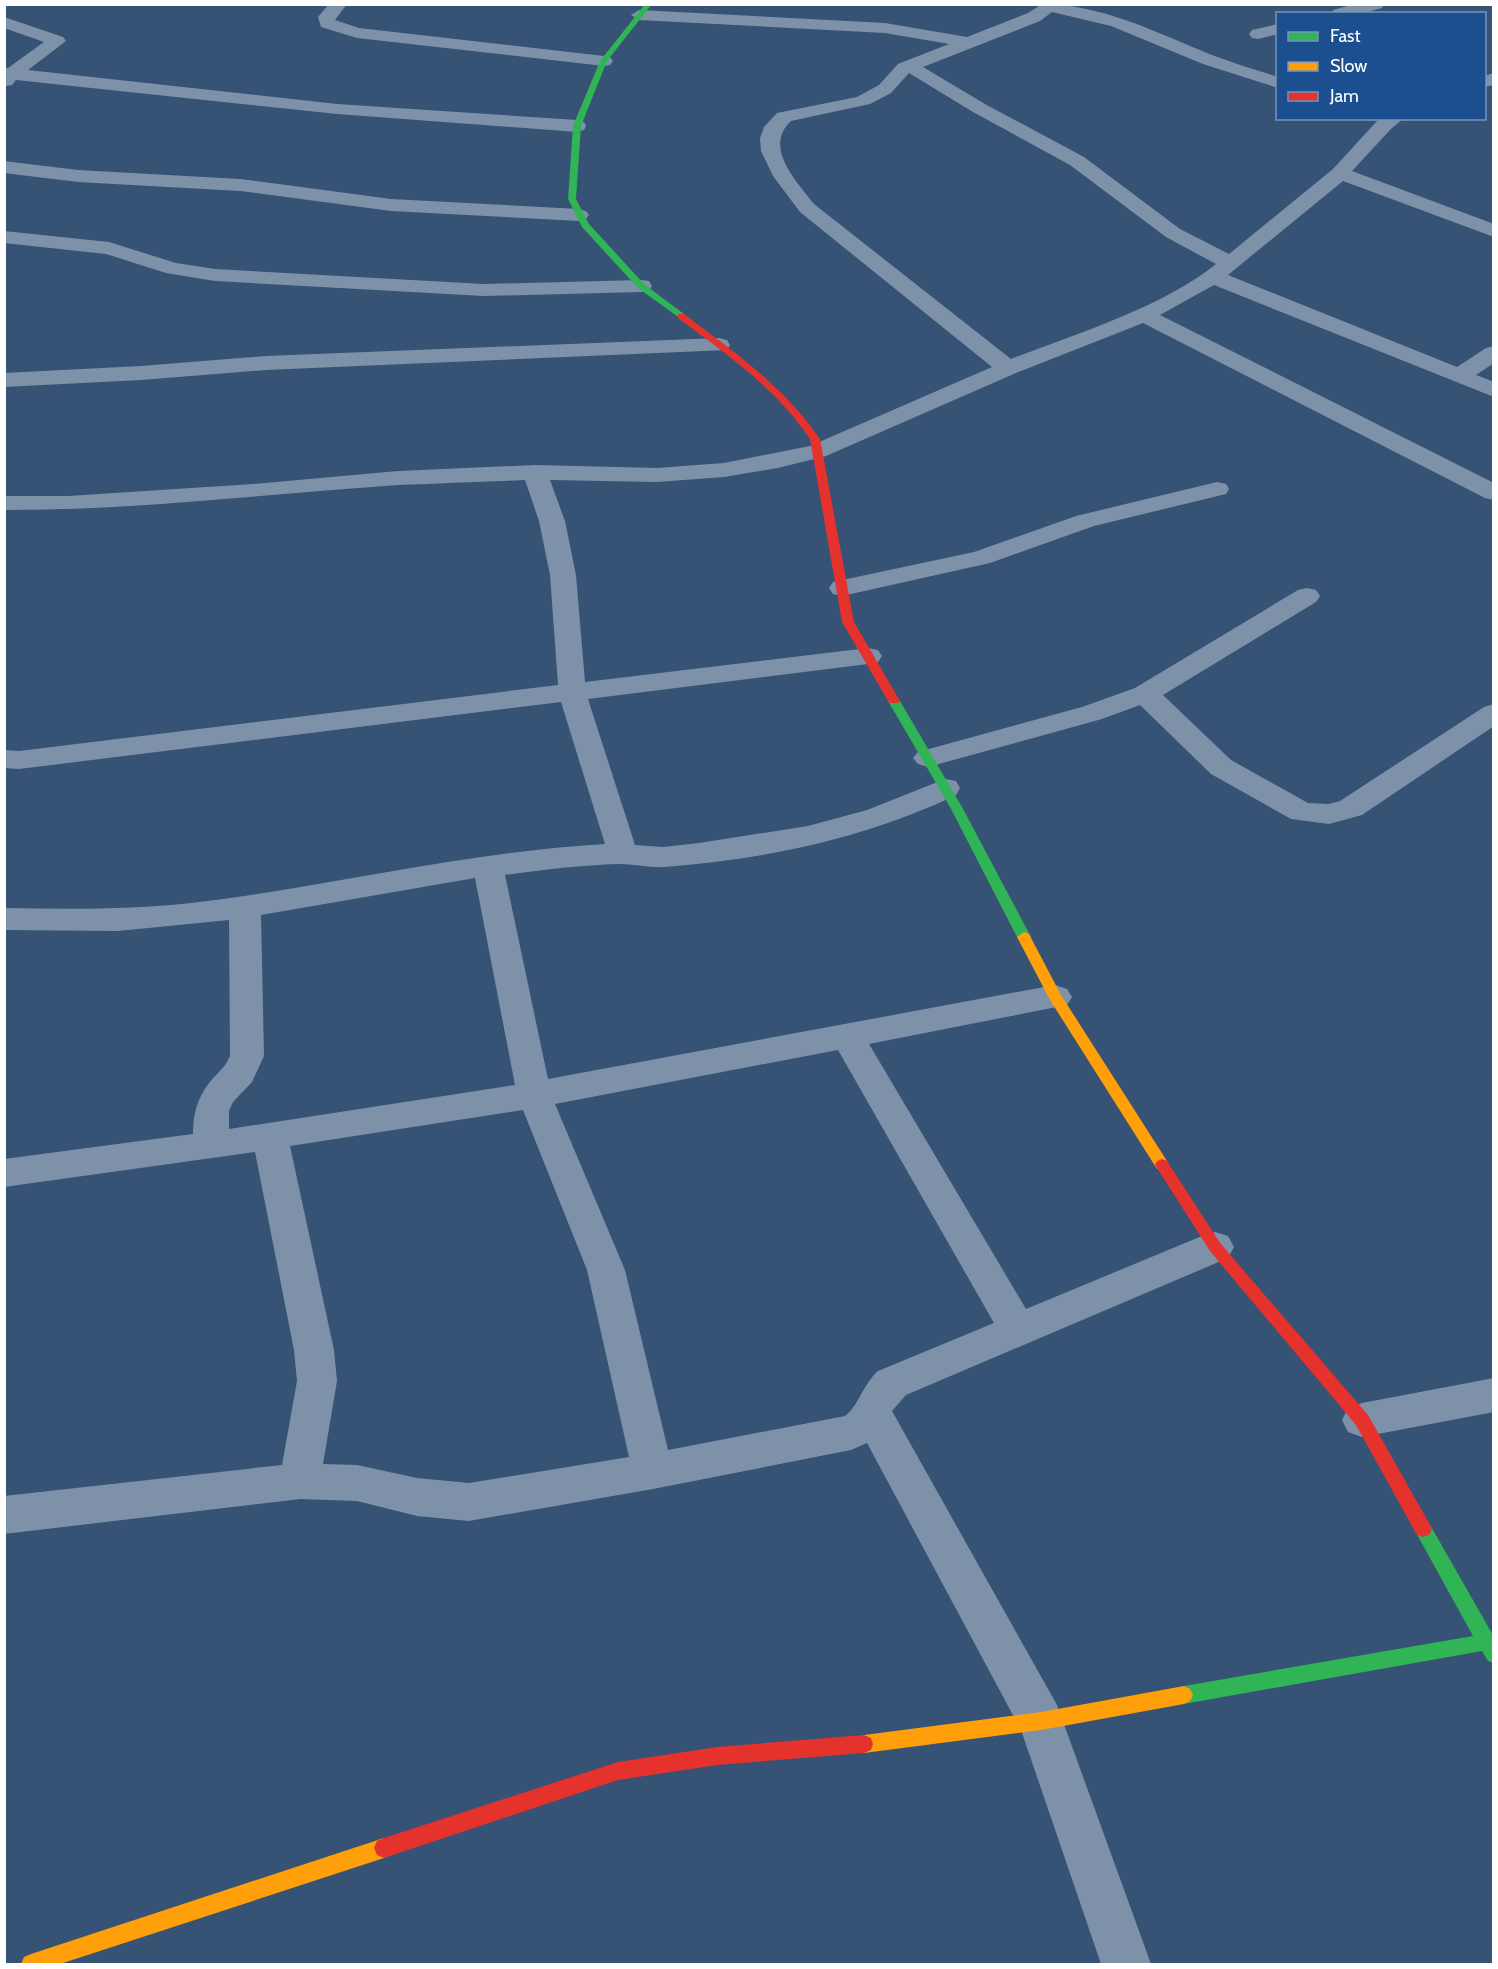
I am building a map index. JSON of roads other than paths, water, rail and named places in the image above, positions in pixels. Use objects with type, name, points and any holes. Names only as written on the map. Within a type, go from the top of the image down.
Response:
[{"type":"street","points":[[339,4],[326,17],[327,23],[357,33],[604,61]]},
{"type":"street","points":[[1346,12],[1376,4]]},
{"type":"street","points":[[1008,368],[807,208],[786,182],[774,161],[769,142],[776,122],[794,114],[854,103],[885,89],[896,73],[910,66],[1034,16],[1052,6],[1116,22],[1189,53],[1276,82]]},
{"type":"street","points":[[969,43],[885,28],[644,10],[604,61],[577,126],[572,200],[579,215],[593,234],[641,286],[767,382],[809,429],[818,451],[848,622],[945,788],[1055,997],[1215,1247],[1362,1420],[1494,1655]]},
{"type":"street","points":[[4,22],[57,41],[7,76]]},
{"type":"street","points":[[1258,34],[1276,30]]},
{"type":"street","points":[[910,66],[979,108],[1077,161],[1173,233],[1229,262]]},
{"type":"street","points":[[7,76],[337,109],[577,126]]},
{"type":"street","points":[[4,503],[68,503],[253,491],[398,478],[536,472],[657,475],[713,471],[778,461],[818,451],[1008,368],[1144,315],[1213,277],[1340,173],[1388,120]]},
{"type":"street","points":[[4,167],[78,176],[240,185],[391,205],[579,215]]},
{"type":"street","points":[[1340,173],[1489,225]]},
{"type":"street","points":[[4,237],[109,248],[173,269],[214,275],[484,290],[641,286]]},
{"type":"street","points":[[1213,277],[1494,390]]},
{"type":"street","points":[[1144,315],[1494,493]]},
{"type":"street","points":[[4,380],[141,374],[266,363],[719,345]]},
{"type":"street","points":[[1460,375],[1494,353]]},
{"type":"street","points":[[536,472],[552,521],[564,575],[572,692],[623,854]]},
{"type":"street","points":[[842,588],[981,558],[1085,520],[1217,489]]},
{"type":"street","points":[[928,758],[1092,713],[1145,694],[1307,596]]},
{"type":"street","points":[[4,759],[31,758],[868,656]]},
{"type":"street","points":[[1145,694],[1221,767],[1302,812],[1329,814],[1351,808],[1494,713]]},
{"type":"street","points":[[4,919],[134,919],[245,906],[377,882],[488,866],[623,854],[642,858],[661,857],[807,837],[864,823],[912,806],[945,788]]},
{"type":"street","points":[[488,866],[534,1095],[606,1270],[654,1471]]},
{"type":"street","points":[[211,1145],[211,1111],[221,1093],[240,1073],[247,1056],[245,906]]},
{"type":"street","points":[[4,1173],[211,1145],[534,1095],[1055,997]]},
{"type":"street","points":[[847,1036],[1018,1330]]},
{"type":"street","points":[[270,1136],[314,1350],[317,1381],[300,1481]]},
{"type":"street","points":[[4,1515],[300,1481],[357,1483],[417,1497],[469,1502],[654,1471],[852,1432],[864,1426],[873,1415],[877,1399],[892,1383],[1215,1247]]},
{"type":"street","points":[[1362,1420],[1494,1395]]},
{"type":"street","points":[[873,1415],[1041,1721],[1126,1965]]},
{"type":"street","points":[[31,1965],[618,1771],[717,1756],[841,1747],[1041,1721],[1485,1642]]}]
